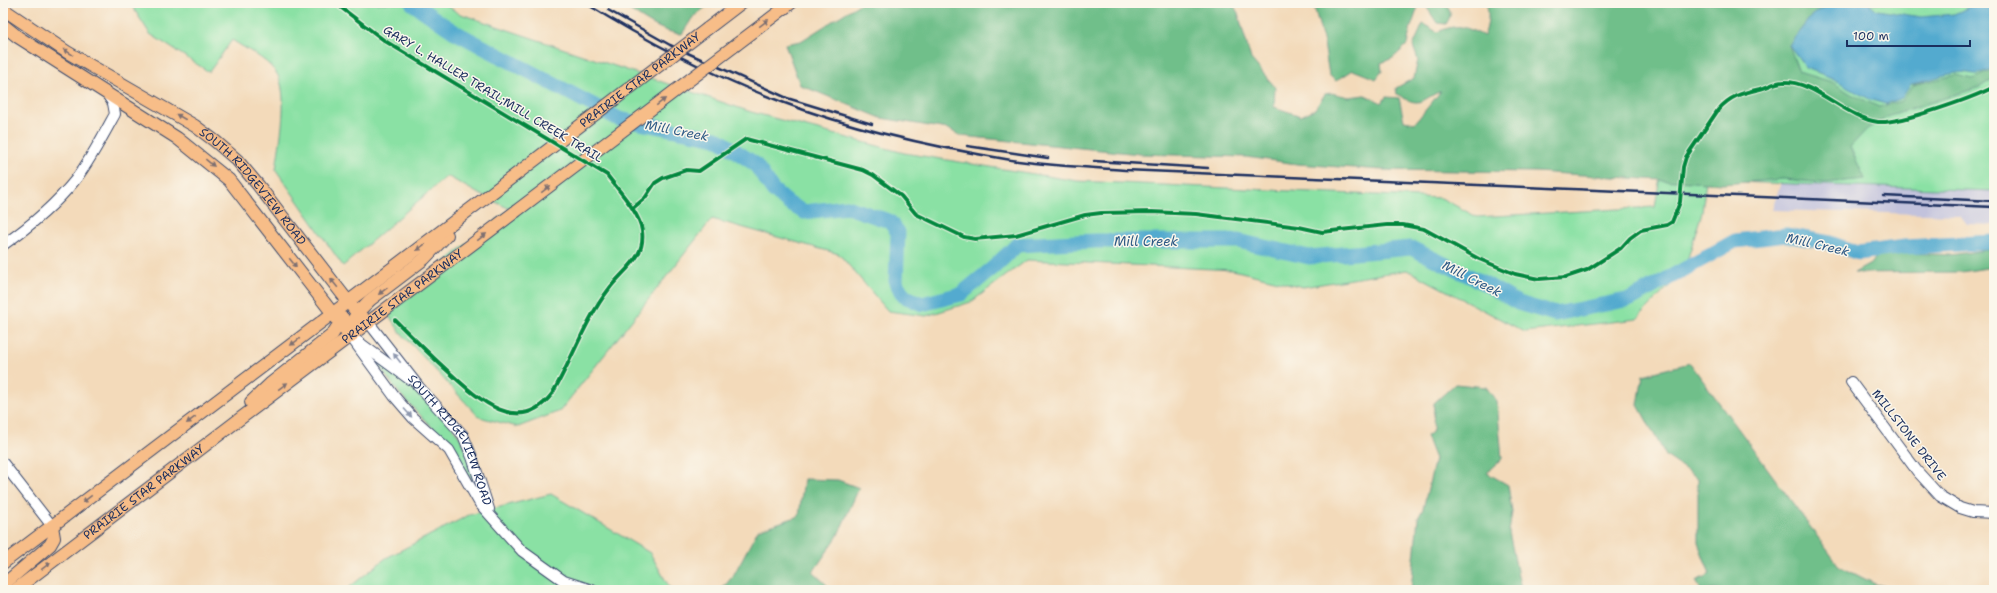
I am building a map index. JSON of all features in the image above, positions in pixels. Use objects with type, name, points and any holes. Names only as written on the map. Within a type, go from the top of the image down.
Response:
[{"type":"main road","name":"PRAIRIE STAR PARKWAY","points":[[3,563],[349,302],[741,3]]},
{"type":"main road","name":"PRAIRIE STAR PARKWAY","points":[[15,590],[240,418],[351,337],[791,3]]},
{"type":"main road","name":"SOUTH RIDGEVIEW ROAD","points":[[3,9],[67,52],[195,126],[215,141],[237,160],[258,184],[357,313],[369,323]]},
{"type":"main road","name":"SOUTH RIDGEVIEW ROAD","points":[[3,25],[18,37],[177,138],[229,180],[333,314],[338,327],[351,337]]},
{"type":"main road","points":[[351,337],[351,324],[357,313],[370,300],[424,260],[450,232],[462,216]]},
{"type":"main road","points":[[240,418],[251,402],[270,384],[321,344],[338,327],[349,302]]},
{"type":"main road","points":[[311,330],[338,327]]},
{"type":"main road","points":[[3,585],[50,545],[54,538],[52,526]]},
{"type":"street","points":[[3,245],[56,201],[75,180],[89,161],[115,114],[113,103],[106,93]]},
{"type":"street","points":[[115,114],[133,110]]},
{"type":"street","name":"SOUTH RIDGEVIEW ROAD","points":[[369,323],[419,387],[463,435],[472,457],[486,504],[494,520]]},
{"type":"street","points":[[351,337],[419,387]]},
{"type":"street","name":"SOUTH RIDGEVIEW ROAD","points":[[351,337],[394,396],[413,418],[449,450],[480,504],[494,520]]},
{"type":"street","name":"MILLSTONE DRIVE","points":[[1851,382],[1917,471],[1940,496],[1960,508],[1973,512],[1994,513]]},
{"type":"street","points":[[3,463],[52,526]]},
{"type":"street","points":[[494,520],[522,551],[552,574],[564,581],[592,590]]},
{"type":"shaded area","points":[[1781,182],[1994,191],[1994,225],[1967,224],[1960,215],[1772,210]]},
{"type":"green space","points":[[130,3],[443,3],[458,13],[751,112],[904,153],[1077,181],[1441,198],[1477,217],[1655,207],[1664,153],[1751,3],[1994,3],[1994,191],[1706,181],[1702,212],[1684,271],[1637,319],[1525,332],[1407,270],[1303,287],[1233,270],[1027,260],[971,302],[926,316],[888,311],[839,254],[712,219],[560,411],[518,427],[479,417],[401,333],[385,310],[510,209],[447,176],[343,266],[276,170],[283,118],[283,104],[280,80],[271,66],[232,40],[209,72],[150,34]]},
{"type":"green space","points":[[618,3],[711,3],[693,17],[682,34],[665,30]]},
{"type":"green space","points":[[861,3],[1232,3],[1238,13],[1251,59],[1275,87],[1274,107],[1301,116],[1315,109],[1325,94],[1331,93],[1349,97],[1365,95],[1382,103],[1386,97],[1399,98],[1404,121],[1415,123],[1441,91],[1420,102],[1405,99],[1397,94],[1396,88],[1414,78],[1418,60],[1413,46],[1423,24],[1437,32],[1451,27],[1461,27],[1484,36],[1488,20],[1486,3],[1832,3],[1789,45],[1799,72],[1832,82],[1851,94],[1879,107],[1902,101],[1913,85],[1956,75],[1973,79],[1994,70],[1994,78],[1980,87],[1893,114],[1867,129],[1850,147],[1865,179],[1824,183],[1783,179],[1723,184],[1536,172],[1383,170],[1297,164],[1246,157],[1140,154],[961,136],[948,129],[881,118],[800,85],[785,44],[801,41]]},
{"type":"green space","points":[[1316,3],[1415,3],[1417,10],[1410,30],[1407,45],[1393,58],[1381,63],[1382,71],[1376,79],[1353,70],[1336,81],[1329,75],[1324,43],[1315,10]]},
{"type":"green space","points":[[1424,3],[1446,3],[1450,14],[1446,24],[1437,23]]},
{"type":"green space","points":[[1994,249],[1994,267],[1961,272],[1854,273],[1872,263],[1876,257],[1907,253],[1950,255]]},
{"type":"green space","points":[[371,356],[409,385],[447,421],[457,433],[467,451],[482,497],[448,444],[400,394]]},
{"type":"green space","points":[[1690,363],[1839,566],[1875,584],[1903,590],[1701,590],[1696,581],[1710,574],[1698,543],[1698,478],[1666,456],[1638,405],[1643,375]]},
{"type":"green space","points":[[1455,384],[1486,387],[1497,402],[1502,459],[1487,473],[1508,485],[1512,512],[1509,532],[1521,590],[1411,590],[1418,518],[1423,509],[1435,459],[1426,436],[1433,431],[1434,403]]},
{"type":"green space","points":[[804,479],[838,480],[859,488],[837,537],[813,572],[832,590],[721,590],[733,576],[758,530],[799,516]]},
{"type":"green space","points":[[551,494],[650,553],[671,590],[346,590],[386,558],[469,515]]},
{"type":"water","points":[[1832,3],[1869,3],[1877,10],[1921,17],[1954,14],[1979,3],[1994,4],[1994,68],[1987,72],[1978,74],[1961,72],[1911,84],[1902,98],[1886,104],[1871,100],[1832,78],[1806,68],[1789,45],[1812,15]]},
{"type":"waterway","name":"Mill Creek","points":[[412,3],[453,31],[619,119],[716,138],[755,164],[773,190],[788,203],[804,212],[847,207],[889,221],[898,232],[896,283],[904,296],[922,304],[961,294],[993,268],[1017,245],[1095,241],[1238,241],[1309,257],[1411,248],[1484,283],[1518,303],[1555,314],[1631,299],[1735,241],[1786,235],[1830,243],[1858,253],[1905,247],[1994,242]]},
{"type":"railway","points":[[585,3],[657,45],[706,70],[782,102],[838,121],[895,137],[982,155],[1025,162],[1125,170],[1994,207]]},
{"type":"railway","points":[[608,10],[670,45],[787,98],[872,124]]},
{"type":"railway","points":[[967,146],[1048,158]]},
{"type":"railway","points":[[1094,161],[1208,168]]},
{"type":"railway","points":[[1883,196],[1994,201]]},
{"type":"cycle path","name":"GARY L. HALLER TRAIL;MILL CREEK TRAIL","points":[[335,3],[385,41],[607,175],[633,209],[642,231],[642,240],[637,256],[600,301],[552,394],[539,407],[526,413],[513,413],[499,409],[473,393],[429,354],[395,320]]},
{"type":"cycle path","points":[[633,208],[645,198],[655,183],[663,178],[686,170],[699,171],[746,139],[863,170],[873,175],[901,196],[916,214],[964,237],[975,239],[1016,235],[1085,215],[1101,213],[1152,212],[1196,214],[1299,227],[1322,232],[1387,225],[1403,225],[1424,229],[1479,259],[1515,274],[1539,279],[1566,277],[1587,270],[1621,248],[1630,238],[1641,230],[1667,225],[1672,222],[1680,202],[1683,167],[1686,157],[1718,110],[1732,98],[1777,83],[1795,83],[1818,93],[1854,114],[1866,119],[1878,122],[1889,122],[1919,115],[1994,87]]}]
